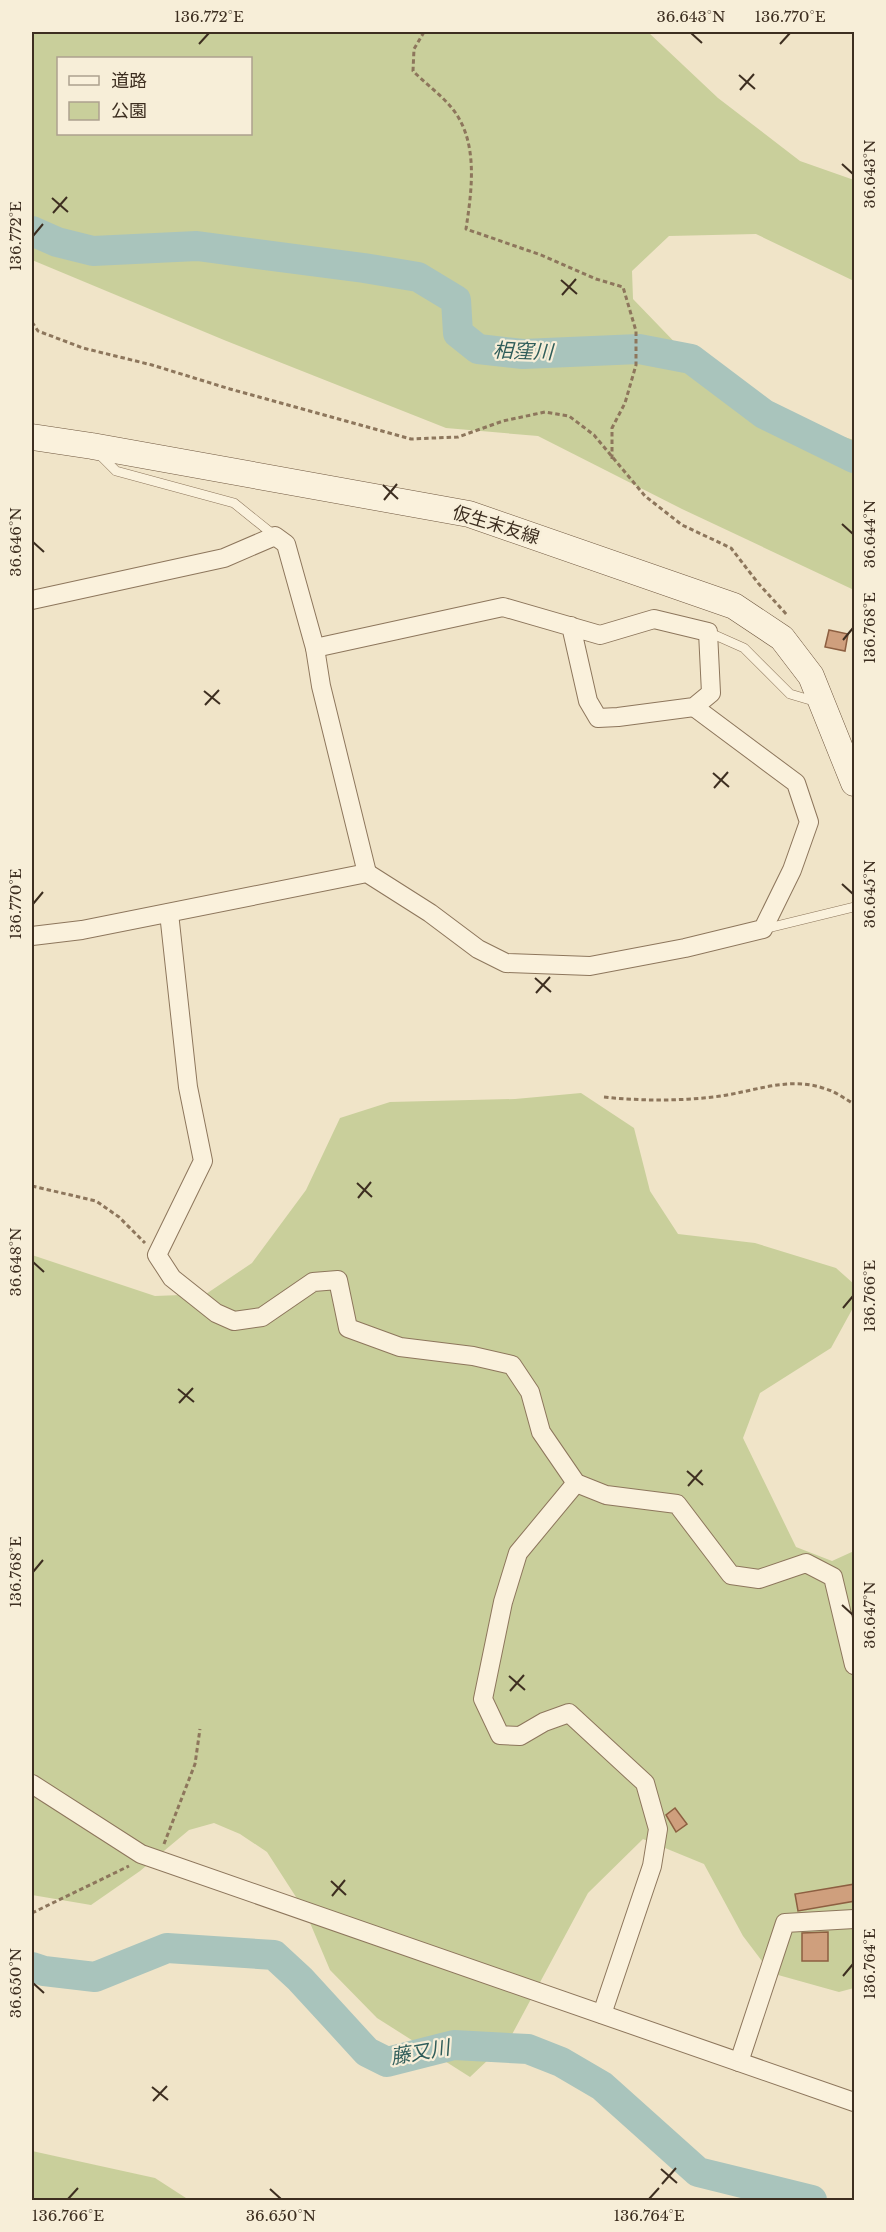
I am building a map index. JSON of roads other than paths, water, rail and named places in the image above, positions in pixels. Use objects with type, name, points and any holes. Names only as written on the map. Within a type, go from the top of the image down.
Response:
[{"type":"main road","name":"仮生末友線","points":[[32,437],[469,514],[734,606],[782,638],[811,676],[855,783]]},
{"type":"street","points":[[32,600],[224,558],[275,536],[286,544],[315,648],[321,686],[367,873],[430,913],[478,949],[506,963],[590,966],[685,948],[763,929],[792,870],[809,822],[796,783],[694,707]]},
{"type":"street","points":[[315,648],[503,607],[571,626],[600,635],[654,619],[708,632],[711,693],[694,707],[598,718],[588,701],[571,626]]},
{"type":"street","points":[[32,936],[82,930],[367,873]]},
{"type":"street","points":[[169,913],[188,1087],[203,1161],[157,1255],[172,1278],[216,1313],[234,1321],[262,1317],[313,1282],[338,1280],[348,1328],[400,1347],[473,1356],[512,1365],[530,1392],[541,1432],[576,1483],[606,1495],[677,1504],[731,1575],[759,1579],[806,1563],[833,1577],[855,1665]]},
{"type":"street","points":[[576,1483],[518,1553],[503,1602],[483,1700],[500,1735],[520,1736],[544,1722],[569,1713],[645,1783],[658,1829],[652,1866],[602,2014]]},
{"type":"street","points":[[32,1784],[149,1857],[855,2102]]},
{"type":"street","points":[[739,2062],[785,1923],[855,1919]]},
{"type":"lane","points":[[92,446],[116,471],[234,503],[275,536]]},
{"type":"lane","points":[[708,632],[744,648],[790,694],[822,703]]},
{"type":"lane","points":[[763,929],[855,907]]},
{"type":"waterway","name":"相窪川","points":[[32,231],[57,242],[93,251],[197,246],[418,277],[456,300],[458,333],[478,349],[523,354],[639,349],[691,359],[764,414],[854,458]]},
{"type":"waterway","name":"藤又川","points":[[32,1967],[44,1971],[95,1977],[167,1948],[274,1955],[300,1979],[367,2052],[387,2062],[454,2045],[528,2049],[561,2062],[602,2086],[698,2172],[812,2200]]}]
